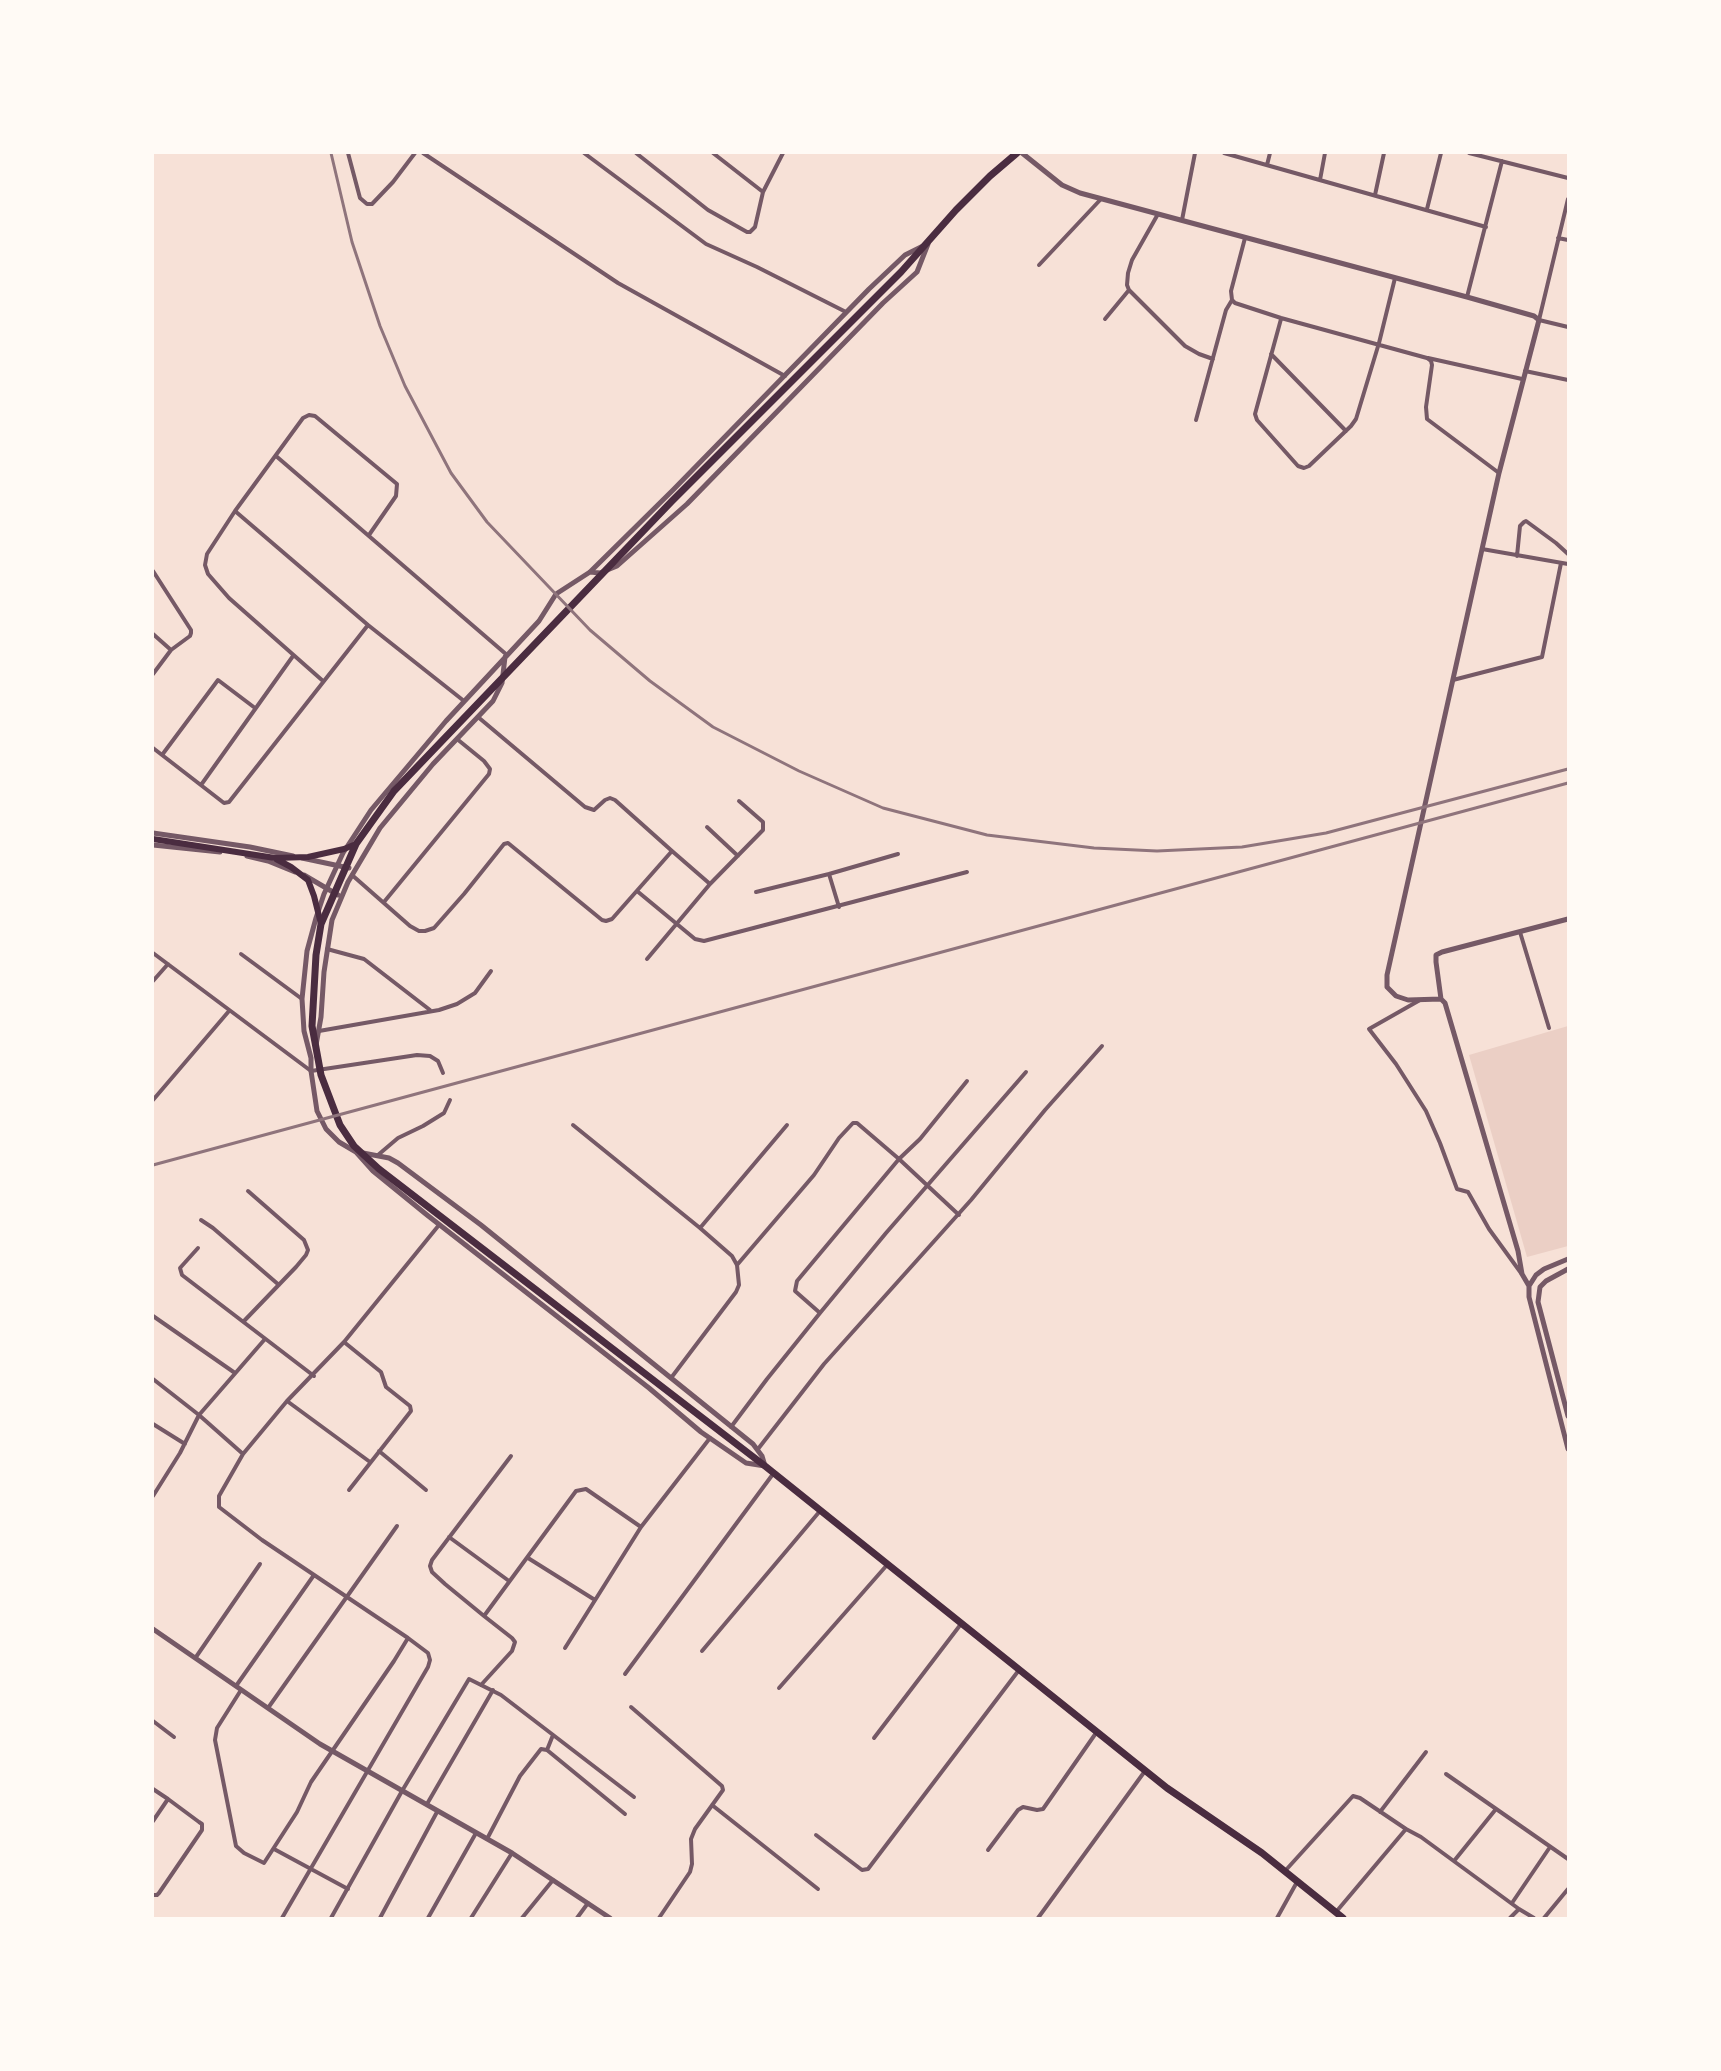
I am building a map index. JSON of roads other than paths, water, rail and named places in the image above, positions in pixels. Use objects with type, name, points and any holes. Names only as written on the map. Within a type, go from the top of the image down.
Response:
[{"type":"main road","points":[[1017,153],[956,210],[901,272],[829,341],[672,501],[394,791],[356,844],[321,924],[316,955],[312,1026],[321,1075],[340,1125],[354,1146],[379,1169],[765,1466],[1167,1788],[1262,1852],[1341,1917]]},
{"type":"main road","points":[[154,844],[275,858],[308,857],[356,844]]},
{"type":"main road","points":[[275,858],[308,880],[321,924]]},
{"type":"street","points":[[348,153],[360,198],[367,204],[372,204],[393,182],[415,153]]},
{"type":"street","points":[[423,153],[618,283],[785,376]]},
{"type":"street","points":[[584,153],[706,244],[758,267],[847,312]]},
{"type":"street","points":[[636,153],[708,210],[747,232],[754,227],[763,192],[783,153]]},
{"type":"street","points":[[713,153],[763,192]]},
{"type":"street","points":[[1022,153],[1062,185],[1080,193],[1467,297],[1568,327]]},
{"type":"street","points":[[1182,220],[1196,153]]},
{"type":"street","points":[[1224,153],[1486,227]]},
{"type":"street","points":[[1268,165],[1270,153]]},
{"type":"street","points":[[1320,180],[1325,153]]},
{"type":"street","points":[[1375,195],[1384,153]]},
{"type":"street","points":[[1427,209],[1441,153]]},
{"type":"street","points":[[1469,153],[1568,178]]},
{"type":"street","points":[[1467,297],[1502,161]]},
{"type":"street","points":[[1442,999],[1408,999],[1396,996],[1388,987],[1387,975],[1499,473],[1568,198]]},
{"type":"street","points":[[1039,265],[1102,199]]},
{"type":"street","points":[[1158,213],[1130,267],[1127,281],[1129,290],[1185,346],[1213,359]]},
{"type":"street","points":[[1196,420],[1226,310],[1232,300],[1231,291],[1245,238]]},
{"type":"street","points":[[1558,238],[1568,240]]},
{"type":"street","points":[[590,572],[600,573],[617,566],[687,504],[883,303],[917,272],[929,242]]},
{"type":"street","points":[[765,1466],[746,1463],[710,1438],[439,1225],[373,1171],[356,1152],[326,1129],[317,1111],[311,1058],[304,1031],[302,999],[307,951],[315,918],[346,848],[371,810],[405,767],[539,621],[556,594],[590,572],[905,255],[929,242]]},
{"type":"street","points":[[1281,318],[1255,414],[1257,420],[1298,466],[1304,468],[1347,431],[1356,419],[1362,406],[1395,278]]},
{"type":"street","points":[[1104,319],[1129,290]]},
{"type":"street","points":[[1232,300],[1281,318],[1427,358],[1522,379]]},
{"type":"street","points":[[1271,354],[1347,431]]},
{"type":"street","points":[[1427,358],[1432,365],[1426,407],[1427,419],[1499,473]]},
{"type":"street","points":[[1525,370],[1568,380]]},
{"type":"street","points":[[323,681],[229,598],[208,574],[205,565],[207,554],[235,511],[303,418],[309,415],[315,416],[395,480],[396,496],[369,535]]},
{"type":"street","points":[[276,456],[506,656]]},
{"type":"street","points":[[235,511],[368,625],[464,701]]},
{"type":"street","points":[[1517,556],[1521,526],[1526,521],[1551,538],[1568,555]]},
{"type":"street","points":[[1482,549],[1568,564]]},
{"type":"street","points":[[1453,680],[1542,657],[1561,563]]},
{"type":"street","points":[[153,571],[191,630],[190,636],[171,650],[153,674]]},
{"type":"street","points":[[153,748],[224,803],[229,802],[368,625]]},
{"type":"street","points":[[153,634],[171,650]]},
{"type":"street","points":[[201,785],[294,656]]},
{"type":"street","points":[[311,1058],[319,1031],[332,920],[353,872],[380,828],[433,764],[498,693],[506,656]]},
{"type":"street","points":[[162,755],[218,680],[255,708]]},
{"type":"street","points":[[477,717],[585,807],[594,810],[605,800],[610,798],[615,800],[710,884]]},
{"type":"street","points":[[384,902],[489,774],[490,769],[484,761],[457,739]]},
{"type":"street","points":[[647,959],[710,884],[760,835],[764,826],[763,822],[739,801]]},
{"type":"street","points":[[707,826],[738,856]]},
{"type":"street","points":[[153,833],[250,847],[338,866],[353,872],[419,931],[434,928],[504,844],[508,843],[602,920],[612,919],[672,850]]},
{"type":"street","points":[[154,844],[241,855],[268,861],[309,877],[342,897]]},
{"type":"street","points":[[756,892],[898,854]]},
{"type":"street","points":[[637,891],[695,939],[704,941],[967,872]]},
{"type":"street","points":[[829,874],[839,907]]},
{"type":"street","points":[[1522,1274],[1518,1251],[1442,999],[1436,955],[1568,919]]},
{"type":"street","points":[[1519,931],[1550,1028]]},
{"type":"street","points":[[327,949],[364,959],[431,1011]]},
{"type":"street","points":[[153,953],[311,1071],[417,1055],[430,1056],[438,1061],[443,1073]]},
{"type":"street","points":[[241,954],[302,999]]},
{"type":"street","points":[[153,981],[168,964]]},
{"type":"street","points":[[319,1031],[431,1011],[465,1000],[484,983],[491,971]]},
{"type":"street","points":[[1420,999],[1369,1029],[1396,1064],[1425,1111],[1457,1189],[1468,1192],[1489,1229],[1529,1286],[1529,1297],[1568,1449]]},
{"type":"street","points":[[153,1100],[229,1011]]},
{"type":"street","points":[[758,1449],[825,1364],[959,1215],[1044,1110],[1102,1046]]},
{"type":"street","points":[[732,1427],[820,1313],[1026,1072]]},
{"type":"street","points":[[820,1313],[795,1291],[797,1281],[967,1081]]},
{"type":"street","points":[[377,1156],[398,1138],[444,1113],[450,1100]]},
{"type":"street","points":[[736,1265],[814,1174],[850,1125],[857,1124],[899,1159],[959,1215]]},
{"type":"street","points":[[573,1125],[700,1228],[732,1256],[736,1265],[739,1285],[736,1292],[671,1378]]},
{"type":"street","points":[[700,1228],[787,1125]]},
{"type":"street","points":[[356,1152],[389,1158],[398,1163],[481,1225],[758,1449],[765,1466]]},
{"type":"street","points":[[244,1321],[306,1255],[307,1245],[248,1191]]},
{"type":"street","points":[[201,1220],[279,1285]]},
{"type":"street","points":[[282,1918],[430,1660],[428,1653],[408,1638],[262,1540],[219,1507],[219,1496],[243,1454],[287,1401],[314,1376],[344,1342],[439,1225]]},
{"type":"street","points":[[198,1248],[180,1268],[180,1272],[314,1376]]},
{"type":"street","points":[[1529,1286],[1536,1275],[1544,1269],[1568,1259]]},
{"type":"street","points":[[1568,1269],[1545,1281],[1540,1287],[1538,1302],[1568,1416]]},
{"type":"street","points":[[153,1317],[235,1373]]},
{"type":"street","points":[[153,1496],[185,1444],[199,1415],[265,1339]]},
{"type":"street","points":[[344,1342],[381,1372],[386,1387],[411,1409],[410,1414],[349,1490]]},
{"type":"street","points":[[153,1379],[243,1454]]},
{"type":"street","points":[[287,1401],[370,1462]]},
{"type":"street","points":[[153,1424],[185,1444]]},
{"type":"street","points":[[565,1648],[640,1527],[710,1438]]},
{"type":"street","points":[[379,1450],[426,1490]]},
{"type":"street","points":[[481,1685],[512,1651],[515,1642],[432,1572],[430,1566],[448,1537],[511,1456]]},
{"type":"street","points":[[626,1674],[773,1473]]},
{"type":"street","points":[[484,1616],[576,1491],[586,1489],[640,1527]]},
{"type":"street","points":[[702,1651],[820,1510]]},
{"type":"street","points":[[268,1708],[397,1526]]},
{"type":"street","points":[[448,1537],[509,1581]]},
{"type":"street","points":[[528,1558],[595,1600]]},
{"type":"street","points":[[196,1657],[260,1564]]},
{"type":"street","points":[[779,1688],[888,1565]]},
{"type":"street","points":[[314,1575],[239,1688],[215,1735],[233,1834],[239,1850],[264,1863],[297,1812],[311,1782],[408,1638]]},
{"type":"street","points":[[874,1738],[962,1623]]},
{"type":"street","points":[[154,1631],[332,1750],[512,1853],[610,1918]]},
{"type":"street","points":[[816,1835],[862,1870],[868,1869],[1019,1670]]},
{"type":"street","points":[[331,1918],[469,1678],[493,1690],[634,1797]]},
{"type":"street","points":[[426,1805],[493,1690]]},
{"type":"street","points":[[632,1707],[722,1786],[723,1790],[695,1829],[691,1839],[690,1872],[659,1918]]},
{"type":"street","points":[[153,1721],[174,1737]]},
{"type":"street","points":[[988,1850],[1017,1810],[1023,1807],[1043,1809],[1097,1732]]},
{"type":"street","points":[[547,1750],[553,1735]]},
{"type":"street","points":[[487,1839],[520,1776],[540,1749],[547,1750],[625,1814]]},
{"type":"street","points":[[1380,1812],[1426,1752]]},
{"type":"street","points":[[1038,1918],[1146,1771]]},
{"type":"street","points":[[1446,1774],[1568,1859]]},
{"type":"street","points":[[153,1789],[199,1822],[202,1830],[159,1893],[153,1895]]},
{"type":"street","points":[[1285,1871],[1350,1798],[1356,1796],[1421,1837],[1534,1918]]},
{"type":"street","points":[[153,1821],[168,1799]]},
{"type":"street","points":[[712,1805],[818,1889]]},
{"type":"street","points":[[1454,1861],[1496,1809]]},
{"type":"street","points":[[380,1918],[437,1812]]},
{"type":"street","points":[[1341,1917],[1406,1829]]},
{"type":"street","points":[[428,1918],[476,1833]]},
{"type":"street","points":[[1512,1904],[1550,1847]]},
{"type":"street","points":[[274,1849],[348,1889]]},
{"type":"street","points":[[471,1918],[512,1853]]},
{"type":"street","points":[[522,1918],[553,1880]]},
{"type":"street","points":[[1277,1918],[1298,1881]]},
{"type":"street","points":[[1544,1918],[1568,1888]]},
{"type":"street","points":[[577,1918],[588,1903]]},
{"type":"street","points":[[1510,1918],[1519,1909]]},
{"type":"railway","points":[[331,153],[352,242],[380,326],[405,386],[451,473],[487,522],[590,630],[650,681],[713,727],[799,771],[883,808],[987,835],[1094,848],[1157,851],[1242,847],[1326,833],[1568,769]]},
{"type":"railway","points":[[153,1165],[1568,783]]}]
